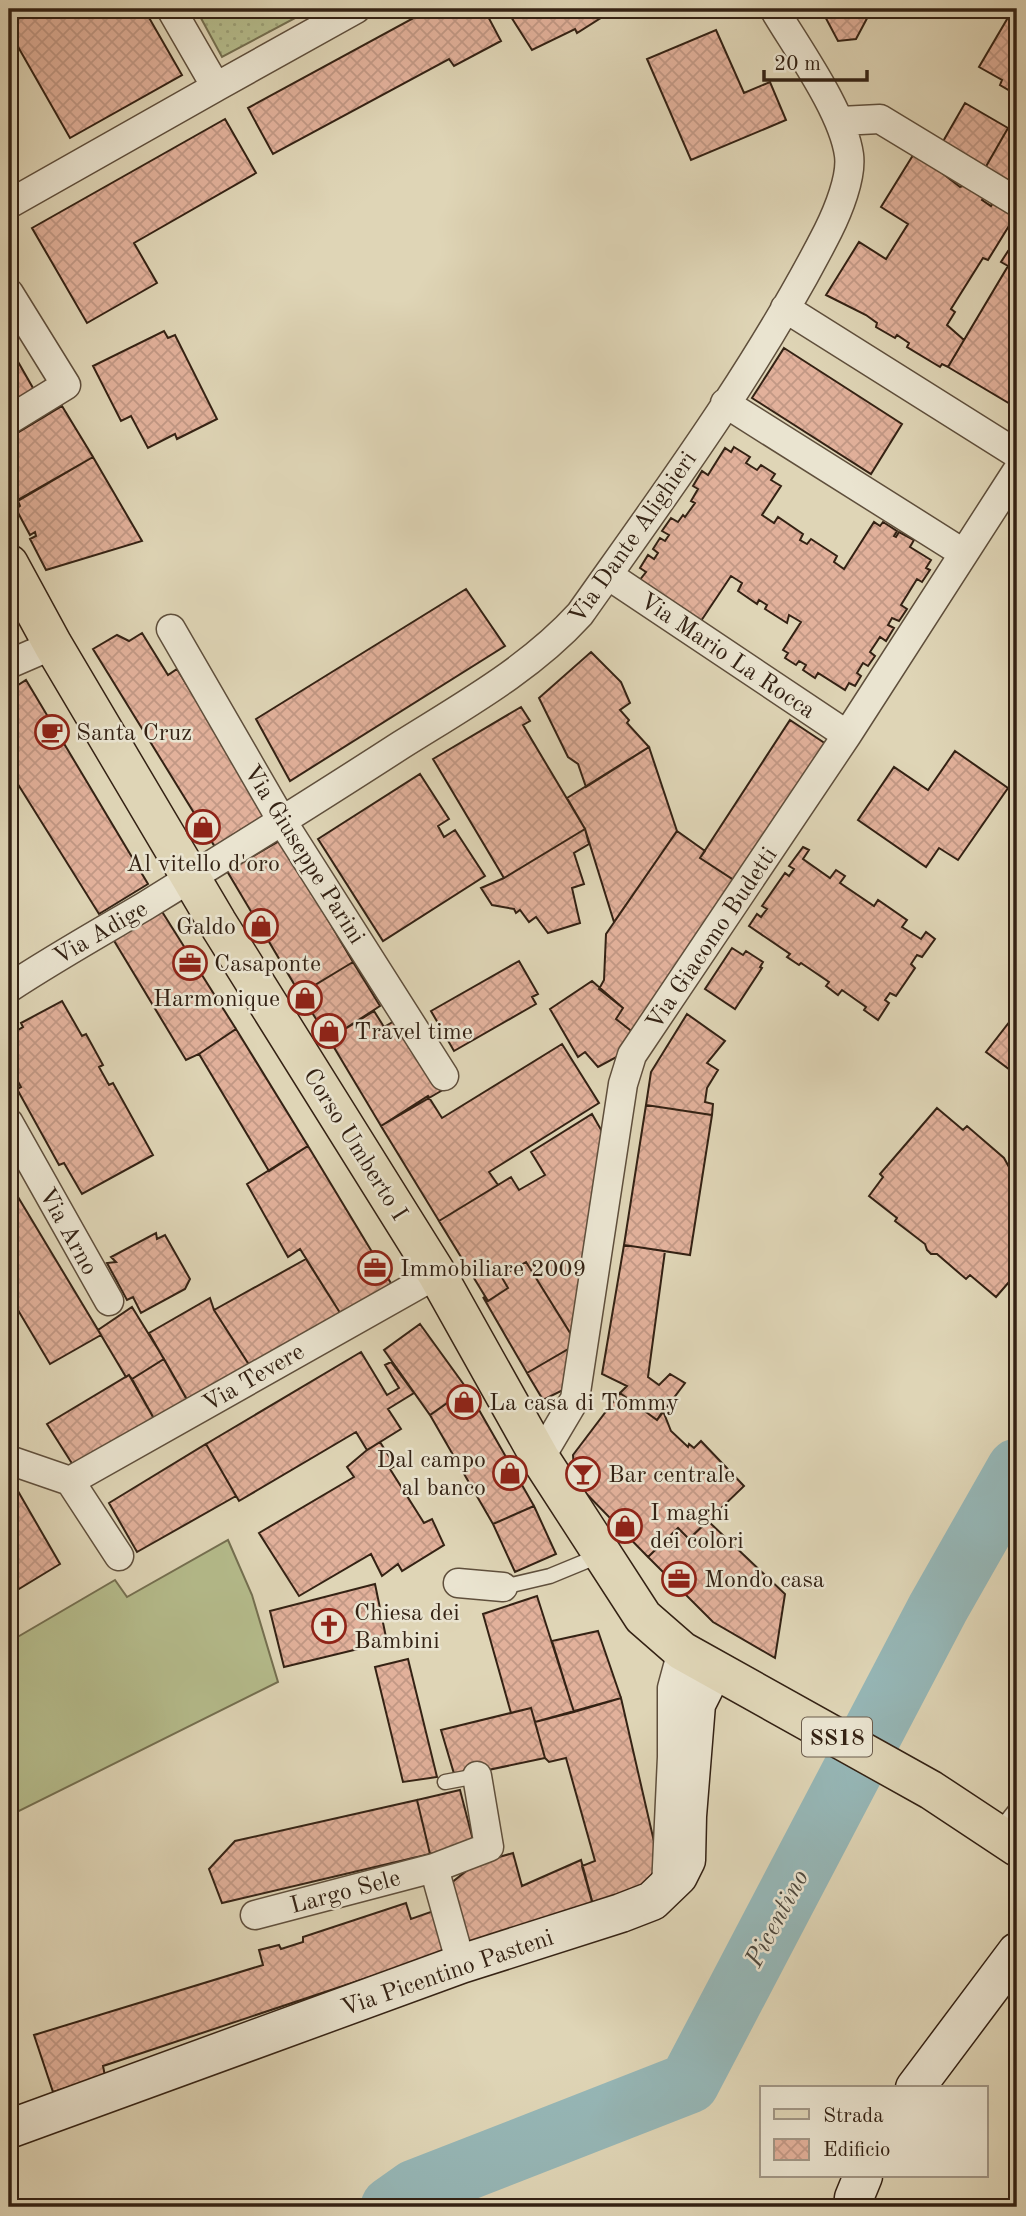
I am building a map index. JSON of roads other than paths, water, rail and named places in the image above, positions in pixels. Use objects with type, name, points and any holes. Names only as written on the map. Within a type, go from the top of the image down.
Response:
[{"type":"main road","name":"Corso Umberto I","points":[[9,566],[165,836],[437,1273],[540,1458],[601,1555],[643,1617],[713,1669]]},
{"type":"main road","name":"SS18","points":[[713,1669],[931,1790],[1011,1829]]},
{"type":"street","points":[[171,9],[216,87]]},
{"type":"street","points":[[9,204],[356,9]]},
{"type":"street","name":"Via Dante Alighieri","points":[[191,876],[506,678],[560,636],[580,614],[608,575],[725,403],[785,308],[829,229],[844,193],[850,157],[840,121],[775,9]]},
{"type":"street","points":[[840,121],[880,119],[1017,202]]},
{"type":"street","points":[[9,293],[66,385],[9,421]]},
{"type":"street","points":[[785,308],[1017,454]]},
{"type":"street","points":[[725,403],[963,553]]},
{"type":"street","name":"Via Giacomo Budetti","points":[[540,1458],[575,1399],[623,1084],[632,1055],[847,735],[1017,471]]},
{"type":"street","name":"Via Mario La Rocca","points":[[608,575],[847,735]]},
{"type":"street","name":"Via Giuseppe Parini","points":[[171,629],[282,821],[444,1076]]},
{"type":"street","points":[[9,664],[53,645]]},
{"type":"street","name":"Via Adige","points":[[9,988],[191,876]]},
{"type":"street","name":"Via Arno","points":[[9,1123],[108,1301]]},
{"type":"street","name":"Via Tevere","points":[[70,1481],[437,1273]]},
{"type":"street","points":[[9,1460],[70,1481],[118,1556]]},
{"type":"street","points":[[458,1584],[503,1587]]},
{"type":"street","name":"Via Picentino Pasteni","points":[[9,2129],[461,1964],[652,1901],[678,1876],[686,1860],[696,1704],[713,1669]]},
{"type":"street","name":"Largo Sele","points":[[255,1915],[434,1868],[489,1847],[477,1776]]},
{"type":"street","name":"Largo Sele","points":[[434,1868],[461,1964]]},
{"type":"street","points":[[916,2086],[1017,1952]]},
{"type":"street","points":[[853,2207],[862,2178]]},
{"type":"lane","points":[[503,1587],[550,1576],[601,1555]]},
{"type":"lane","points":[[445,1782],[477,1776]]},
{"type":"waterway","name":"Picentino","points":[[391,2207],[415,2190],[689,2083],[938,1608],[1017,1469]]},
{"type":"place","name":"Santa Cruz","points":[[52,732]]},
{"type":"place","name":"Al vitello d'oro","points":[[203,827]]},
{"type":"place","name":"Galdo","points":[[261,926]]},
{"type":"place","name":"Casaponte","points":[[190,963]]},
{"type":"place","name":"Harmonique","points":[[305,998]]},
{"type":"place","name":"Travel time","points":[[329,1031]]},
{"type":"place","name":"Immobiliare 2009","points":[[375,1268]]},
{"type":"place","name":"La casa di Tommy","points":[[464,1402]]},
{"type":"place","name":"Dal campo al banco","points":[[510,1473]]},
{"type":"place","name":"Bar centrale","points":[[583,1474]]},
{"type":"place","name":"I maghi dei colori","points":[[625,1526]]},
{"type":"place","name":"Mondo casa","points":[[679,1579]]},
{"type":"place","name":"Chiesa dei Bambini","points":[[329,1626]]}]
